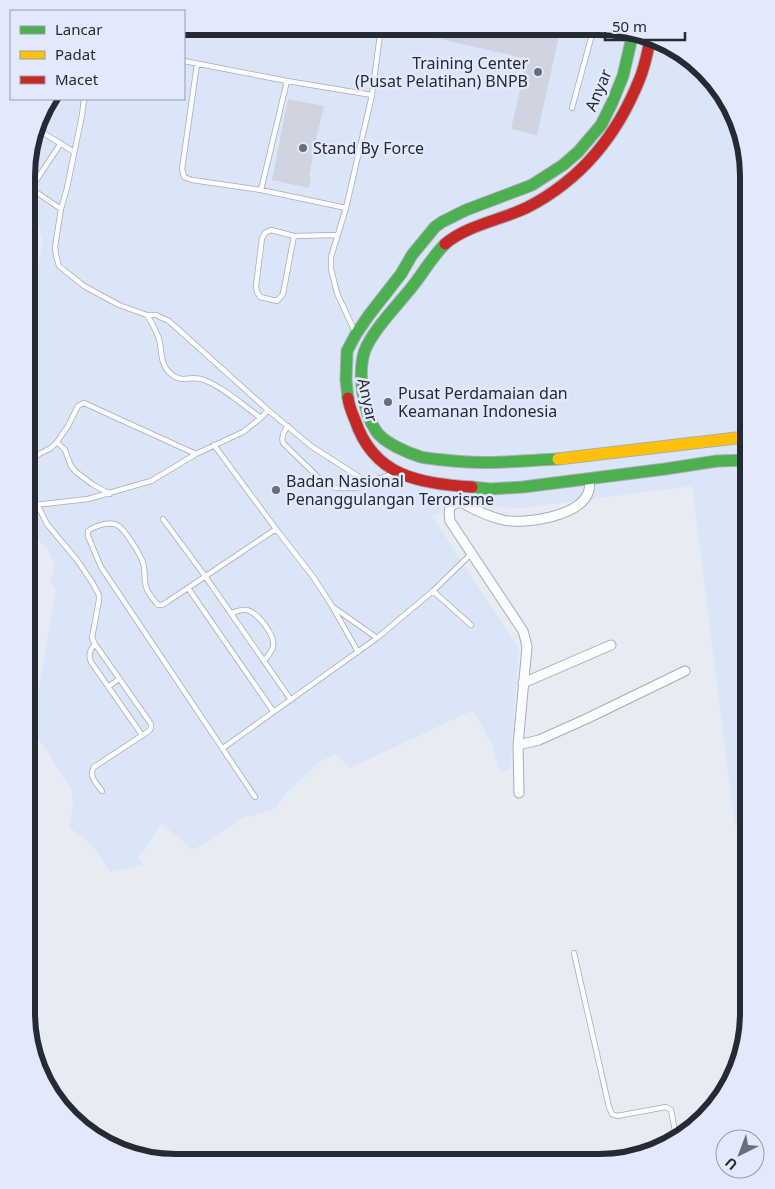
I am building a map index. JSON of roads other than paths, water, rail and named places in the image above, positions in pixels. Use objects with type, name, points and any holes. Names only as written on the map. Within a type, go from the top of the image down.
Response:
[{"type":"street","name":"Anyar","points":[[631,39],[622,76],[612,103],[601,125],[585,144],[563,165],[532,185],[447,219],[435,227],[412,255],[401,274],[356,334],[347,352],[346,380],[349,404],[359,432],[374,455],[382,463],[398,472],[435,484],[490,489],[523,487],[567,470],[720,440],[740,439]]},
{"type":"street","name":"Anyar","points":[[649,45],[641,76],[631,99],[610,136],[593,158],[558,189],[527,206],[450,240],[436,254],[372,336],[362,356],[361,383],[367,412],[376,431],[383,438],[405,451],[422,456],[462,462],[567,470],[589,478],[717,461],[740,460]]},
{"type":"street","points":[[466,210],[476,227]]},
{"type":"street","points":[[347,352],[362,356]]},
{"type":"street","points":[[519,793],[518,745],[527,647],[523,631],[450,521],[449,511],[451,506],[457,502],[462,502],[480,512],[506,521],[529,522],[560,514],[582,501],[589,490],[589,478]]},
{"type":"street","points":[[523,684],[611,645]]},
{"type":"street","points":[[518,745],[539,740],[685,671]]},
{"type":"lane","points":[[356,334],[337,293],[331,269],[331,257],[346,208],[372,95],[380,35]]},
{"type":"lane","points":[[572,108],[592,35]]},
{"type":"lane","points":[[185,61],[372,95]]},
{"type":"lane","points":[[197,64],[182,169],[184,176],[192,180],[261,190],[346,208]]},
{"type":"lane","points":[[261,190],[287,81]]},
{"type":"lane","points":[[84,100],[55,246],[59,266],[84,286],[119,305],[147,315],[156,315],[169,321],[311,446],[367,482]]},
{"type":"lane","points":[[42,133],[74,152]]},
{"type":"lane","points":[[35,183],[61,144]]},
{"type":"lane","points":[[35,191],[61,209]]},
{"type":"lane","points":[[294,236],[283,294],[277,301],[260,296],[256,286],[262,238],[265,233],[271,230],[294,236],[337,235]]},
{"type":"lane","points":[[147,315],[155,327],[160,341],[162,359],[168,371],[180,379],[200,378],[210,382],[261,418]]},
{"type":"lane","points":[[35,457],[57,442],[78,406],[84,403],[196,454]]},
{"type":"lane","points":[[102,791],[92,775],[94,767],[151,728],[94,644],[92,638],[99,600],[92,582],[77,560],[46,524],[37,504],[88,499],[151,481],[196,454],[243,432],[268,410]]},
{"type":"lane","points":[[288,426],[282,434],[283,443],[321,480],[335,488],[357,488],[367,482],[398,472]]},
{"type":"lane","points":[[57,442],[64,450],[71,466],[76,472],[110,494]]},
{"type":"lane","points":[[214,445],[314,578],[358,652]]},
{"type":"lane","points":[[163,519],[291,700]]},
{"type":"lane","points":[[255,797],[101,567],[88,536],[88,530],[98,525],[113,523],[122,528],[140,554],[148,592],[158,605],[162,605],[276,529]]},
{"type":"lane","points":[[222,748],[377,638],[433,590],[472,553]]},
{"type":"lane","points":[[188,588],[274,711]]},
{"type":"lane","points":[[433,590],[471,625]]},
{"type":"lane","points":[[332,606],[377,638]]},
{"type":"lane","points":[[231,614],[240,610],[246,610],[254,613],[260,619],[273,640],[271,652],[264,661]]},
{"type":"lane","points":[[94,644],[90,650],[90,659],[142,735]]},
{"type":"lane","points":[[108,687],[119,679]]},
{"type":"lane","points":[[574,953],[612,1114],[617,1116],[666,1107],[671,1110],[675,1132]]},
{"type":"place","name":"Training Center (Pusat Pelatihan) BNPB","points":[[538,72]]},
{"type":"place","name":"Stand By Force","points":[[303,148]]},
{"type":"place","name":"Pusat Perdamaian dan Keamanan Indonesia","points":[[388,402]]},
{"type":"place","name":"Badan Nasional Penanggulangan Terorisme","points":[[276,490]]}]
